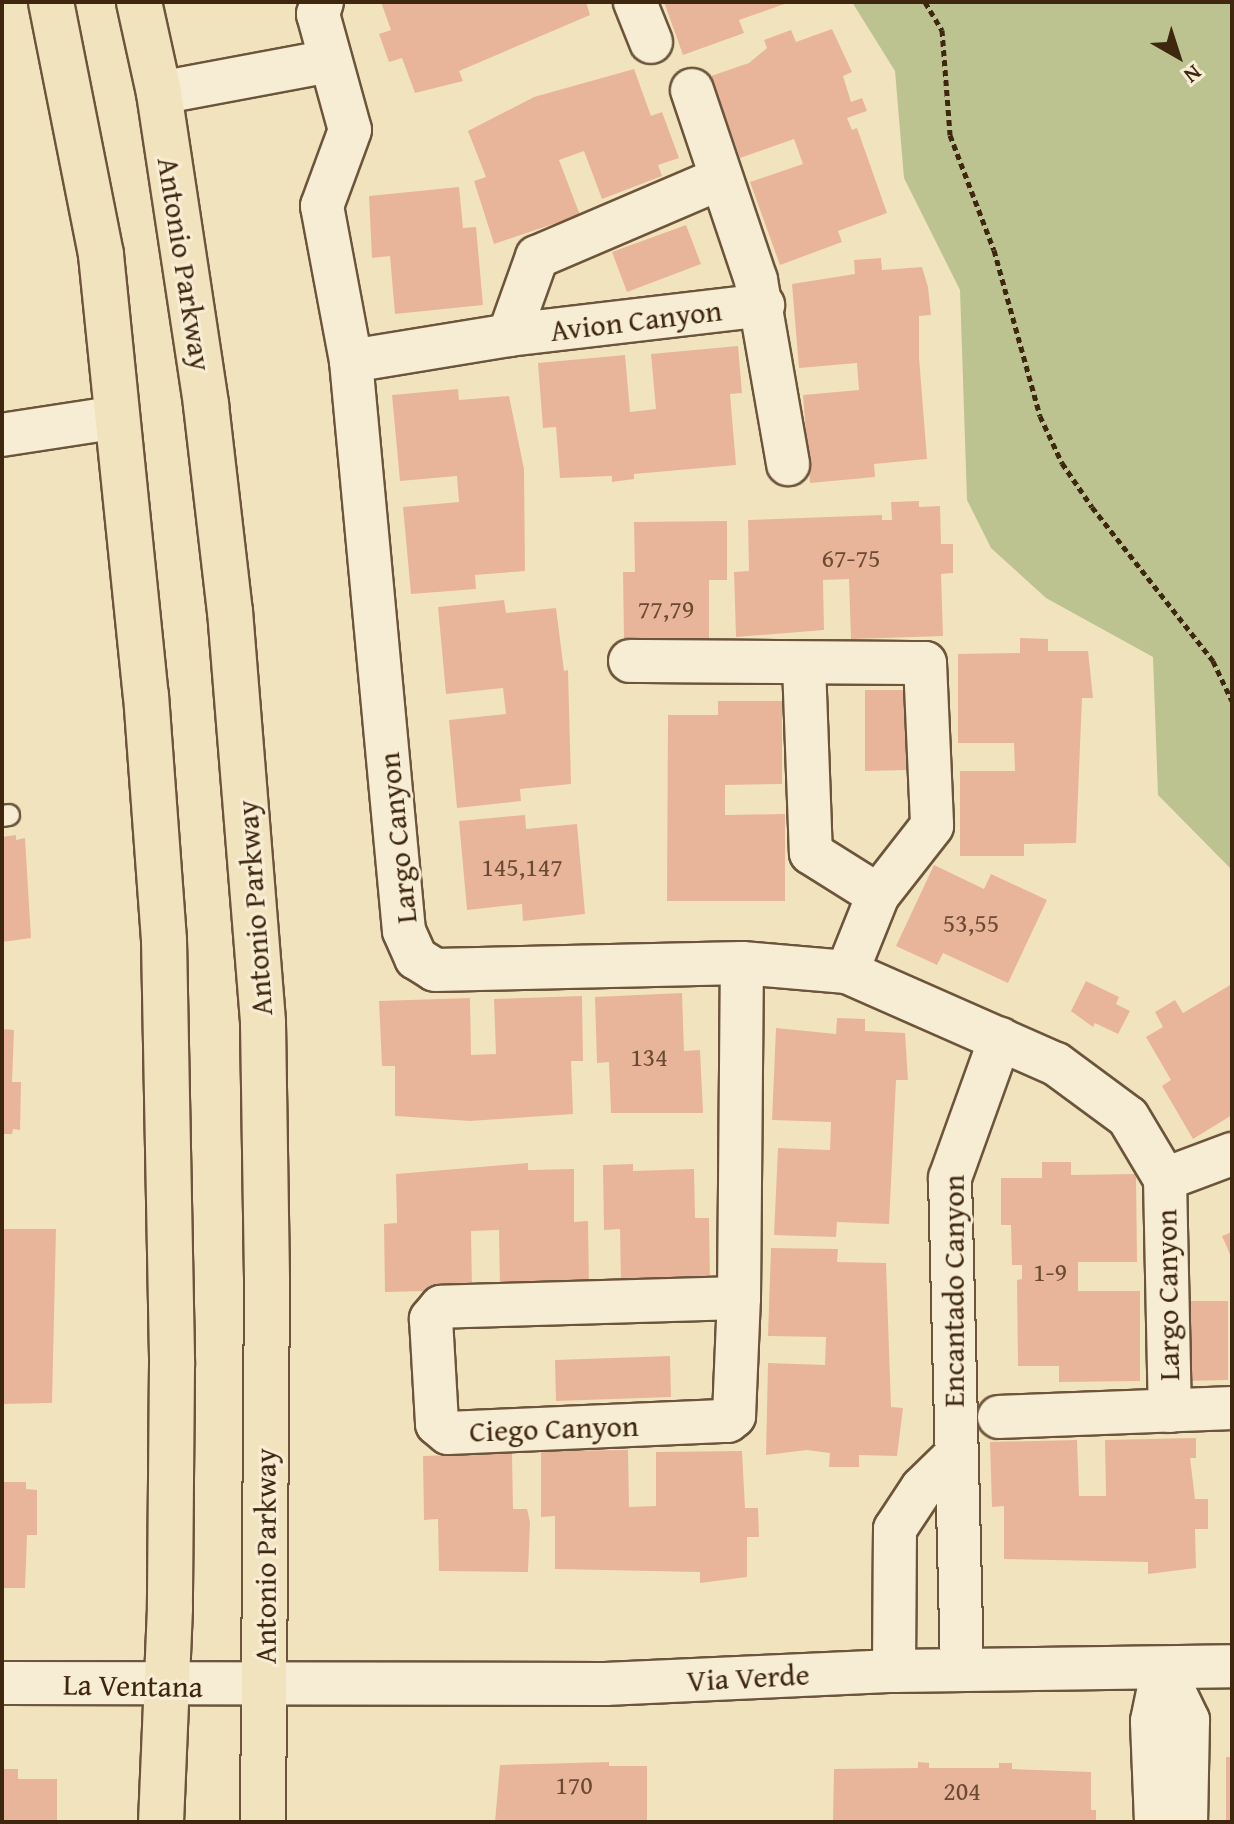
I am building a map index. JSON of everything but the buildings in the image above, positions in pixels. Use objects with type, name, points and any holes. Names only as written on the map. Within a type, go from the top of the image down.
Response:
[{"type":"main road","points":[[51,2],[101,255],[164,940],[172,1365],[170,1608],[163,1687],[161,1822]]},
{"type":"main road","name":"Antonio Parkway","points":[[139,2],[159,93],[206,405],[230,611],[263,1023],[263,1822]]},
{"type":"street","name":"Largo Canyon","points":[[322,2],[318,14],[350,130],[322,206],[351,361],[404,931],[416,958],[435,970],[742,963],[847,972],[1056,1064],[1128,1117],[1165,1179],[1170,1411]]},
{"type":"street","points":[[635,2],[651,42]]},
{"type":"street","points":[[159,93],[330,61]]},
{"type":"street","name":"Avion Canyon","points":[[692,90],[763,305],[788,464]]},
{"type":"street","name":"Avion Canyon","points":[[509,335],[537,257],[721,178]]},
{"type":"street","name":"Avion Canyon","points":[[351,361],[509,335],[763,305]]},
{"type":"street","points":[[2,435],[118,417]]},
{"type":"street","points":[[630,661],[804,665],[925,663],[932,826],[878,895],[847,972]]},
{"type":"street","points":[[804,665],[811,853],[878,895]]},
{"type":"street","name":"Ciego Canyon","points":[[739,1298],[441,1307],[431,1319],[437,1424],[448,1433],[728,1421],[735,1410],[739,1298],[742,963]]},
{"type":"street","name":"Encantado Canyon","points":[[962,1669],[954,1457],[950,1178],[1000,1039]]},
{"type":"street","name":"Largo Canyon","points":[[1165,1179],[1232,1154]]},
{"type":"street","name":"Largo Canyon","points":[[999,1417],[1232,1408]]},
{"type":"street","points":[[894,1671],[895,1529],[922,1488],[954,1457]]},
{"type":"street","name":"Via Verde","points":[[264,1687],[605,1684],[962,1669],[1232,1666]]},
{"type":"street","points":[[1156,1822],[1152,1721],[1163,1668]]},
{"type":"street","points":[[1163,1668],[1188,1720],[1186,1822]]},
{"type":"street","name":"La Ventana","points":[[2,1683],[264,1687]]},
{"type":"path","points":[[925,2],[942,30],[950,135],[994,250],[1040,416],[1077,485],[1213,661],[1232,701]]},
{"type":"green space","points":[[852,2],[1232,2],[1232,870],[1158,795],[1153,657],[1046,598],[991,548],[967,500],[960,290],[904,178],[895,71]]}]
